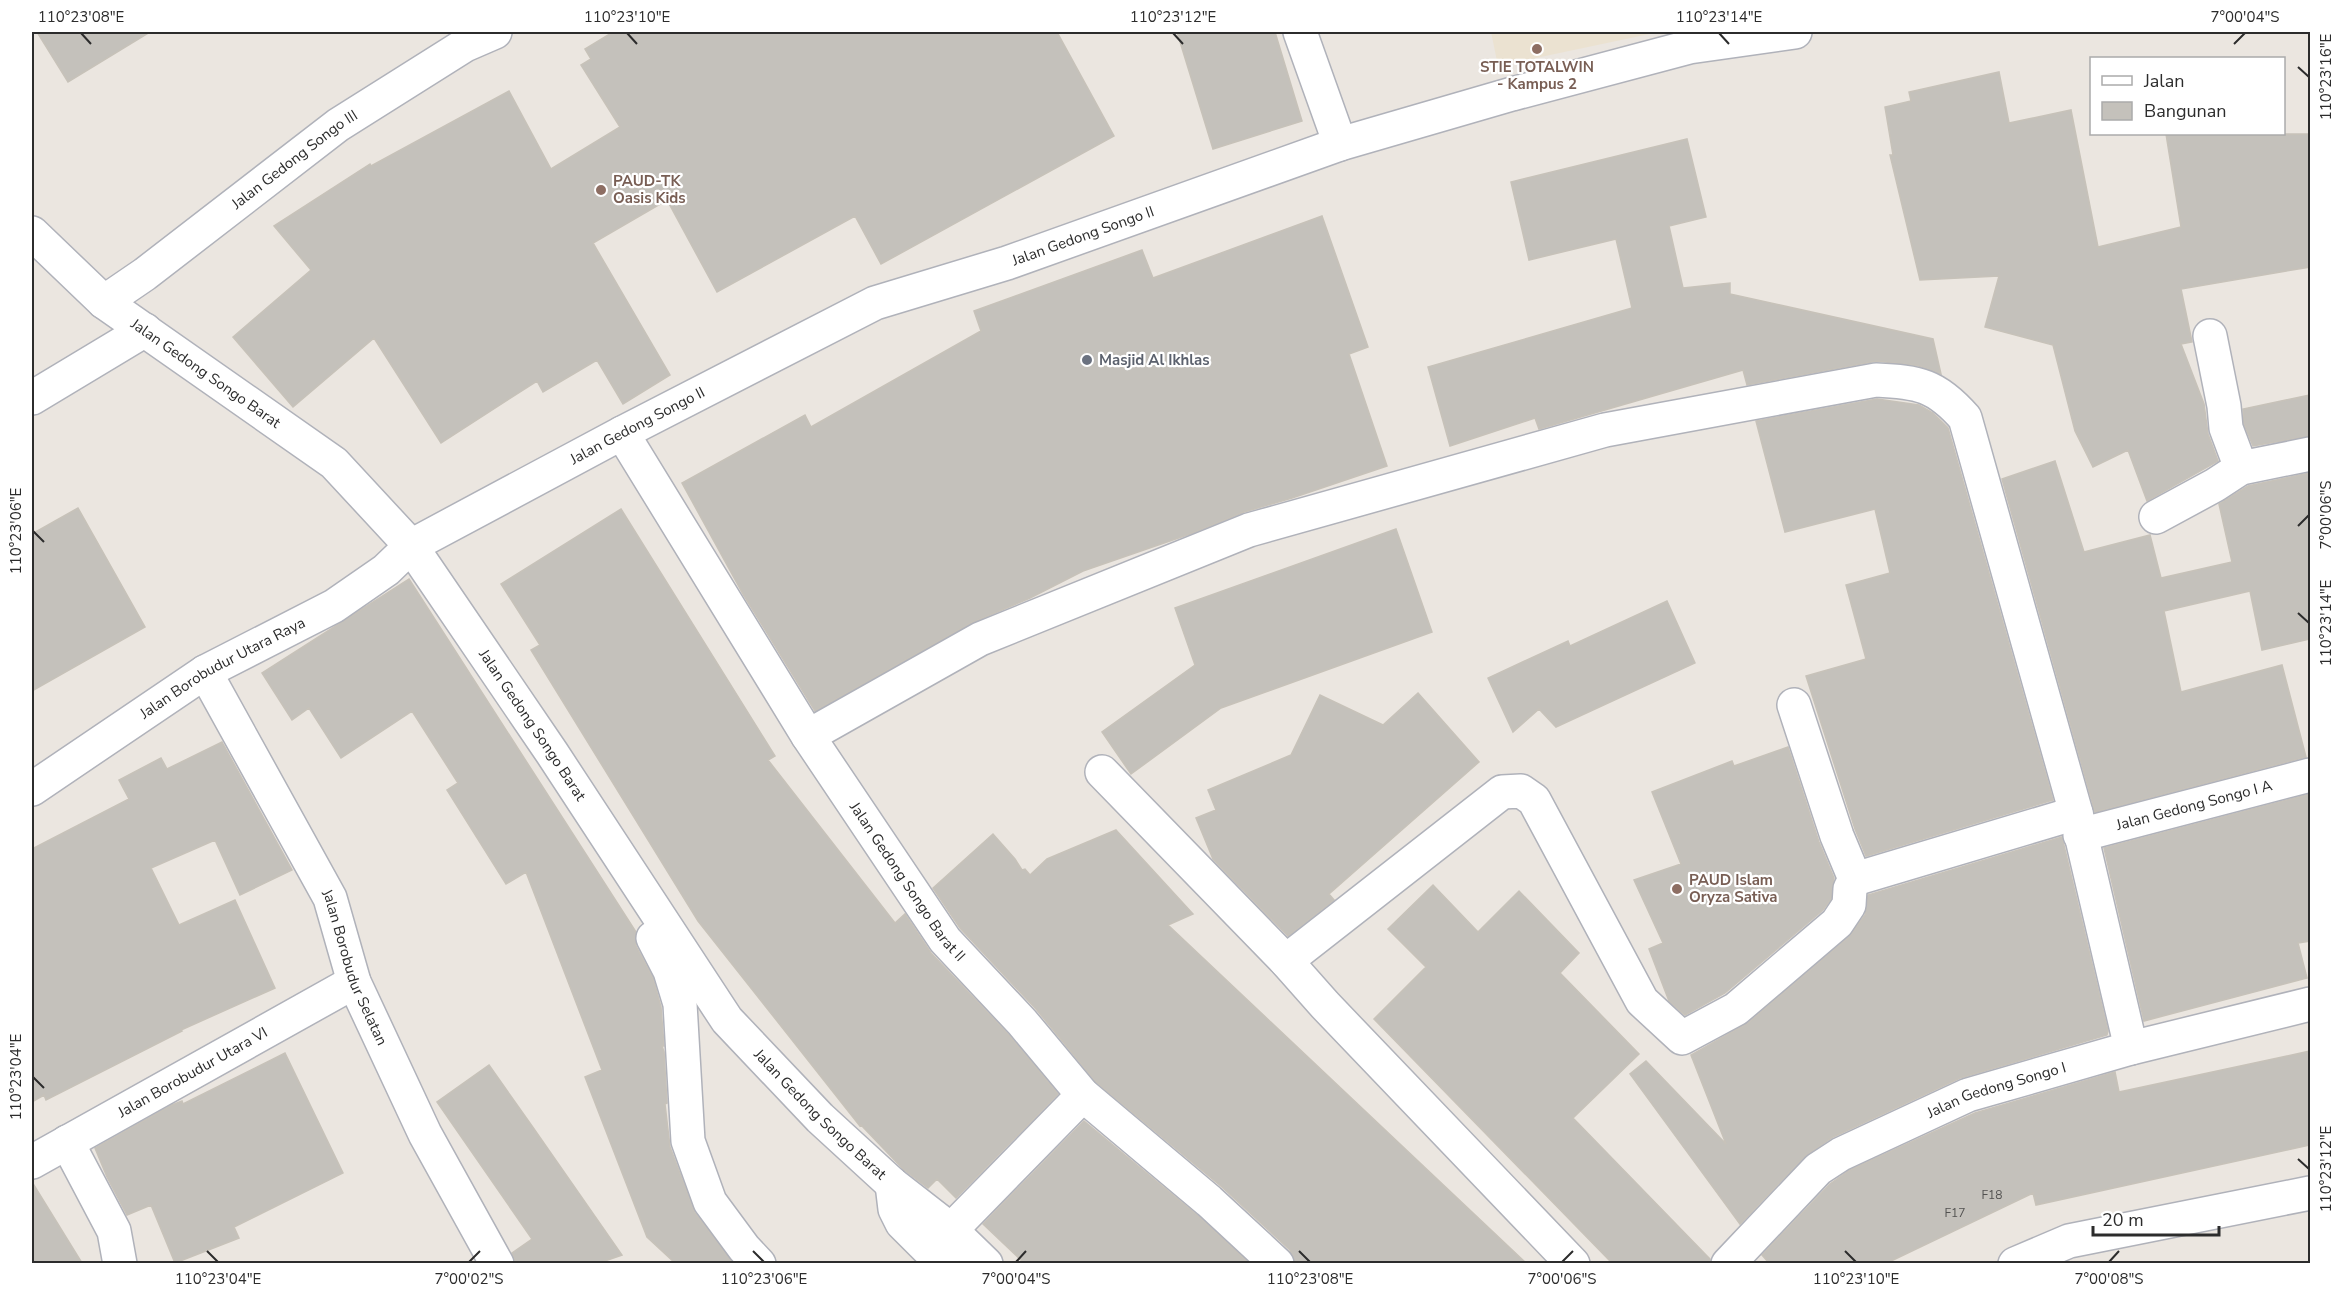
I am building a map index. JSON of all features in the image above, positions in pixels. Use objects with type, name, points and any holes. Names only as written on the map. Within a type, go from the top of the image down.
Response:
[{"type":"street","name":"Jalan Gedong Songo III","points":[[104,302],[145,274],[338,125],[465,45],[495,32]]},
{"type":"street","points":[[1300,32],[1340,144]]},
{"type":"street","name":"Jalan Gedong Songo II","points":[[411,546],[622,433],[875,303],[1007,263],[1340,144],[1512,94],[1689,47],[1795,32]]},
{"type":"street","name":"Jalan Gedong Songo Barat","points":[[32,233],[104,302],[334,463],[411,546],[552,753],[727,1020],[820,1118],[892,1184],[951,1230],[986,1263]]},
{"type":"street","points":[[32,398],[145,330]]},
{"type":"street","points":[[2210,336],[2226,428],[2241,468]]},
{"type":"street","points":[[808,736],[980,639],[1249,530],[1605,430],[1876,380],[1914,382],[1948,398],[1965,417],[2078,824],[2131,1048]]},
{"type":"street","name":"Jalan Gedong Songo Barat II","points":[[622,433],[808,736],[945,940],[1022,1022],[1083,1095],[1209,1201],[1277,1263]]},
{"type":"street","points":[[2156,517],[2241,468],[2310,454]]},
{"type":"street","name":"Jalan Borobudur Utara Raya","points":[[32,789],[206,672],[334,606],[386,570],[411,546]]},
{"type":"street","name":"Jalan Borobudur Selatan","points":[[206,672],[330,898],[354,982],[425,1134],[497,1263]]},
{"type":"street","points":[[1286,961],[1502,792],[1521,791],[1534,800],[1642,1001],[1682,1038],[1736,1009],[1837,923],[1849,905],[1850,889],[1856,879],[1837,836],[1794,705]]},
{"type":"street","points":[[552,753],[560,792],[570,815],[652,938],[670,971],[680,1004],[688,1141],[710,1202],[744,1248],[759,1263]]},
{"type":"street","points":[[1102,772],[1286,961],[1324,1005],[1567,1262]]},
{"type":"street","name":"Jalan Gedong Songo I A","points":[[1856,879],[2078,824],[2310,775]]},
{"type":"street","name":"Jalan Borobudur Utara VI","points":[[32,1162],[354,982]]},
{"type":"street","name":"Jalan Gedong Songo I","points":[[1728,1263],[1818,1169],[1841,1154],[1968,1095],[2131,1048],[2310,1004]]},
{"type":"street","points":[[951,1230],[1083,1095]]},
{"type":"street","points":[[68,1142],[114,1231],[120,1263]]},
{"type":"street","points":[[892,1184],[895,1209],[902,1223],[943,1263]]},
{"type":"street","points":[[2015,1263],[2310,1193]]},
{"type":"shaded area","name":"STIE TOTALWIN - Kampus 2","points":[[1491,32],[1659,32],[1498,66]]},
{"type":"building","points":[[37,32],[150,32],[68,82]]},
{"type":"building","points":[[613,32],[1057,32],[1114,136],[881,264],[855,216],[717,292],[667,200],[593,243],[670,375],[623,404],[597,360],[543,392],[537,381],[441,443],[374,338],[293,407],[233,337],[311,270],[274,226],[370,164],[371,166],[509,91],[551,169],[620,127],[581,65],[591,59],[585,49]]},
{"type":"building","points":[[1177,32],[1275,32],[1302,121],[1213,149]]},
{"type":"building","points":[[1999,72],[2009,123],[2071,110],[2098,247],[2181,227],[2166,135],[2310,134],[2310,267],[2181,289],[2192,342],[2181,344],[2204,404],[2208,434],[2218,461],[2147,501],[2128,450],[2093,467],[2075,431],[2053,345],[1985,327],[1999,276],[1920,280],[1890,155],[1893,155],[1885,107],[1911,101],[1909,92]]},
{"type":"building","points":[[1687,139],[1706,217],[1669,226],[1683,288],[1730,283],[1730,294],[1933,339],[1941,374],[1919,366],[1877,361],[1747,385],[1743,370],[1539,429],[1535,418],[1450,446],[1428,367],[1632,308],[1616,239],[1529,260],[1511,182]]},
{"type":"building","points":[[1322,216],[1368,347],[1349,354],[1387,466],[1244,512],[1190,534],[1083,571],[1030,598],[971,623],[815,711],[743,594],[682,483],[805,415],[811,427],[981,331],[974,311],[1142,250],[1153,278]]},
{"type":"building","points":[[2310,395],[2310,436],[2253,446],[2244,424],[2243,409]]},
{"type":"building","points":[[1877,399],[1919,405],[1933,413],[1948,428],[2053,800],[1866,856],[1855,829],[1806,676],[1866,659],[1846,585],[1890,573],[1875,509],[1785,532],[1756,421]]},
{"type":"building","points":[[2055,461],[2084,552],[2150,535],[2161,578],[2232,562],[2219,504],[2248,486],[2310,473],[2310,639],[2262,650],[2250,591],[2164,611],[2181,692],[2282,665],[2306,757],[2095,812],[2002,479]]},
{"type":"building","points":[[78,508],[145,627],[32,691],[32,534]]},
{"type":"building","points":[[621,509],[775,756],[768,760],[895,923],[905,914],[931,953],[1008,1034],[1058,1094],[956,1198],[937,1179],[928,1188],[903,1169],[860,1126],[698,921],[531,650],[540,645],[501,584]]},
{"type":"building","points":[[1396,529],[1432,632],[1221,708],[1131,774],[1102,732],[1195,665],[1175,608]]},
{"type":"building","points":[[409,579],[636,932],[636,946],[653,978],[661,1007],[667,1103],[665,1104],[670,1147],[695,1213],[733,1263],[675,1263],[647,1237],[585,1077],[602,1070],[526,872],[506,884],[447,790],[458,783],[412,711],[341,758],[309,708],[292,720],[262,673]]},
{"type":"building","points":[[1667,601],[1695,663],[1556,727],[1539,709],[1513,732],[1488,678],[1568,641],[1570,646]]},
{"type":"building","points":[[1418,693],[1479,762],[1329,894],[1334,900],[1288,936],[1213,859],[1196,818],[1216,810],[1208,790],[1291,755],[1320,695],[1383,725]]},
{"type":"building","points":[[222,742],[292,870],[240,895],[215,840],[151,868],[179,925],[235,900],[275,988],[181,1030],[46,1100],[44,1095],[32,1102],[32,849],[129,799],[119,780],[161,758],[167,769]]},
{"type":"building","points":[[1788,747],[1819,842],[1834,878],[1831,899],[1823,910],[1725,993],[1685,1015],[1669,1001],[1649,949],[1663,943],[1634,880],[1681,864],[1652,792],[1732,761],[1734,766]]},
{"type":"building","points":[[2310,794],[2310,941],[2298,943],[2307,978],[2144,1021],[2104,848]]},
{"type":"building","points":[[1116,830],[1193,914],[1168,925],[1526,1263],[1295,1263],[1290,1250],[1222,1187],[1096,1082],[1036,1009],[960,928],[933,888],[993,834],[1022,870],[1025,869],[1030,875],[1047,859]]},
{"type":"building","points":[[2062,837],[2108,1031],[2107,1035],[1960,1078],[1833,1137],[1805,1156],[1740,1224],[1630,1074],[1646,1061],[1726,1144],[1691,1055],[1748,1023],[1849,937],[1865,915],[1868,895]]},
{"type":"building","points":[[1433,885],[1478,932],[1519,891],[1579,953],[1560,973],[1639,1054],[1573,1118],[1710,1259],[1710,1263],[1612,1263],[1374,1019],[1426,967],[1388,929]]},
{"type":"building","points":[[2310,1051],[2310,1145],[2036,1205],[2033,1193],[1887,1263],[1769,1263],[1762,1255],[1830,1184],[1850,1170],[1975,1113],[2115,1072],[2119,1092]]},
{"type":"building","points":[[285,1053],[343,1173],[234,1227],[239,1238],[175,1263],[151,1205],[127,1215],[95,1148],[172,1105],[182,1101],[183,1104]]},
{"type":"building","points":[[489,1065],[622,1255],[599,1263],[516,1263],[512,1253],[532,1239],[437,1102]]},
{"type":"building","points":[[1084,1121],[1197,1215],[1249,1263],[1024,1263],[983,1224]]},
{"type":"building","points":[[32,1182],[82,1263],[32,1263]]},
{"type":"place","name":"STIE TOTALWIN - Kampus 2","points":[[1537,49]]},
{"type":"place","name":"PAUD-TK Oasis Kids","points":[[601,190]]},
{"type":"place","name":"Masjid Al Ikhlas","points":[[1087,360]]},
{"type":"place","name":"PAUD Islam Oryza Sativa","points":[[1677,889]]}]
